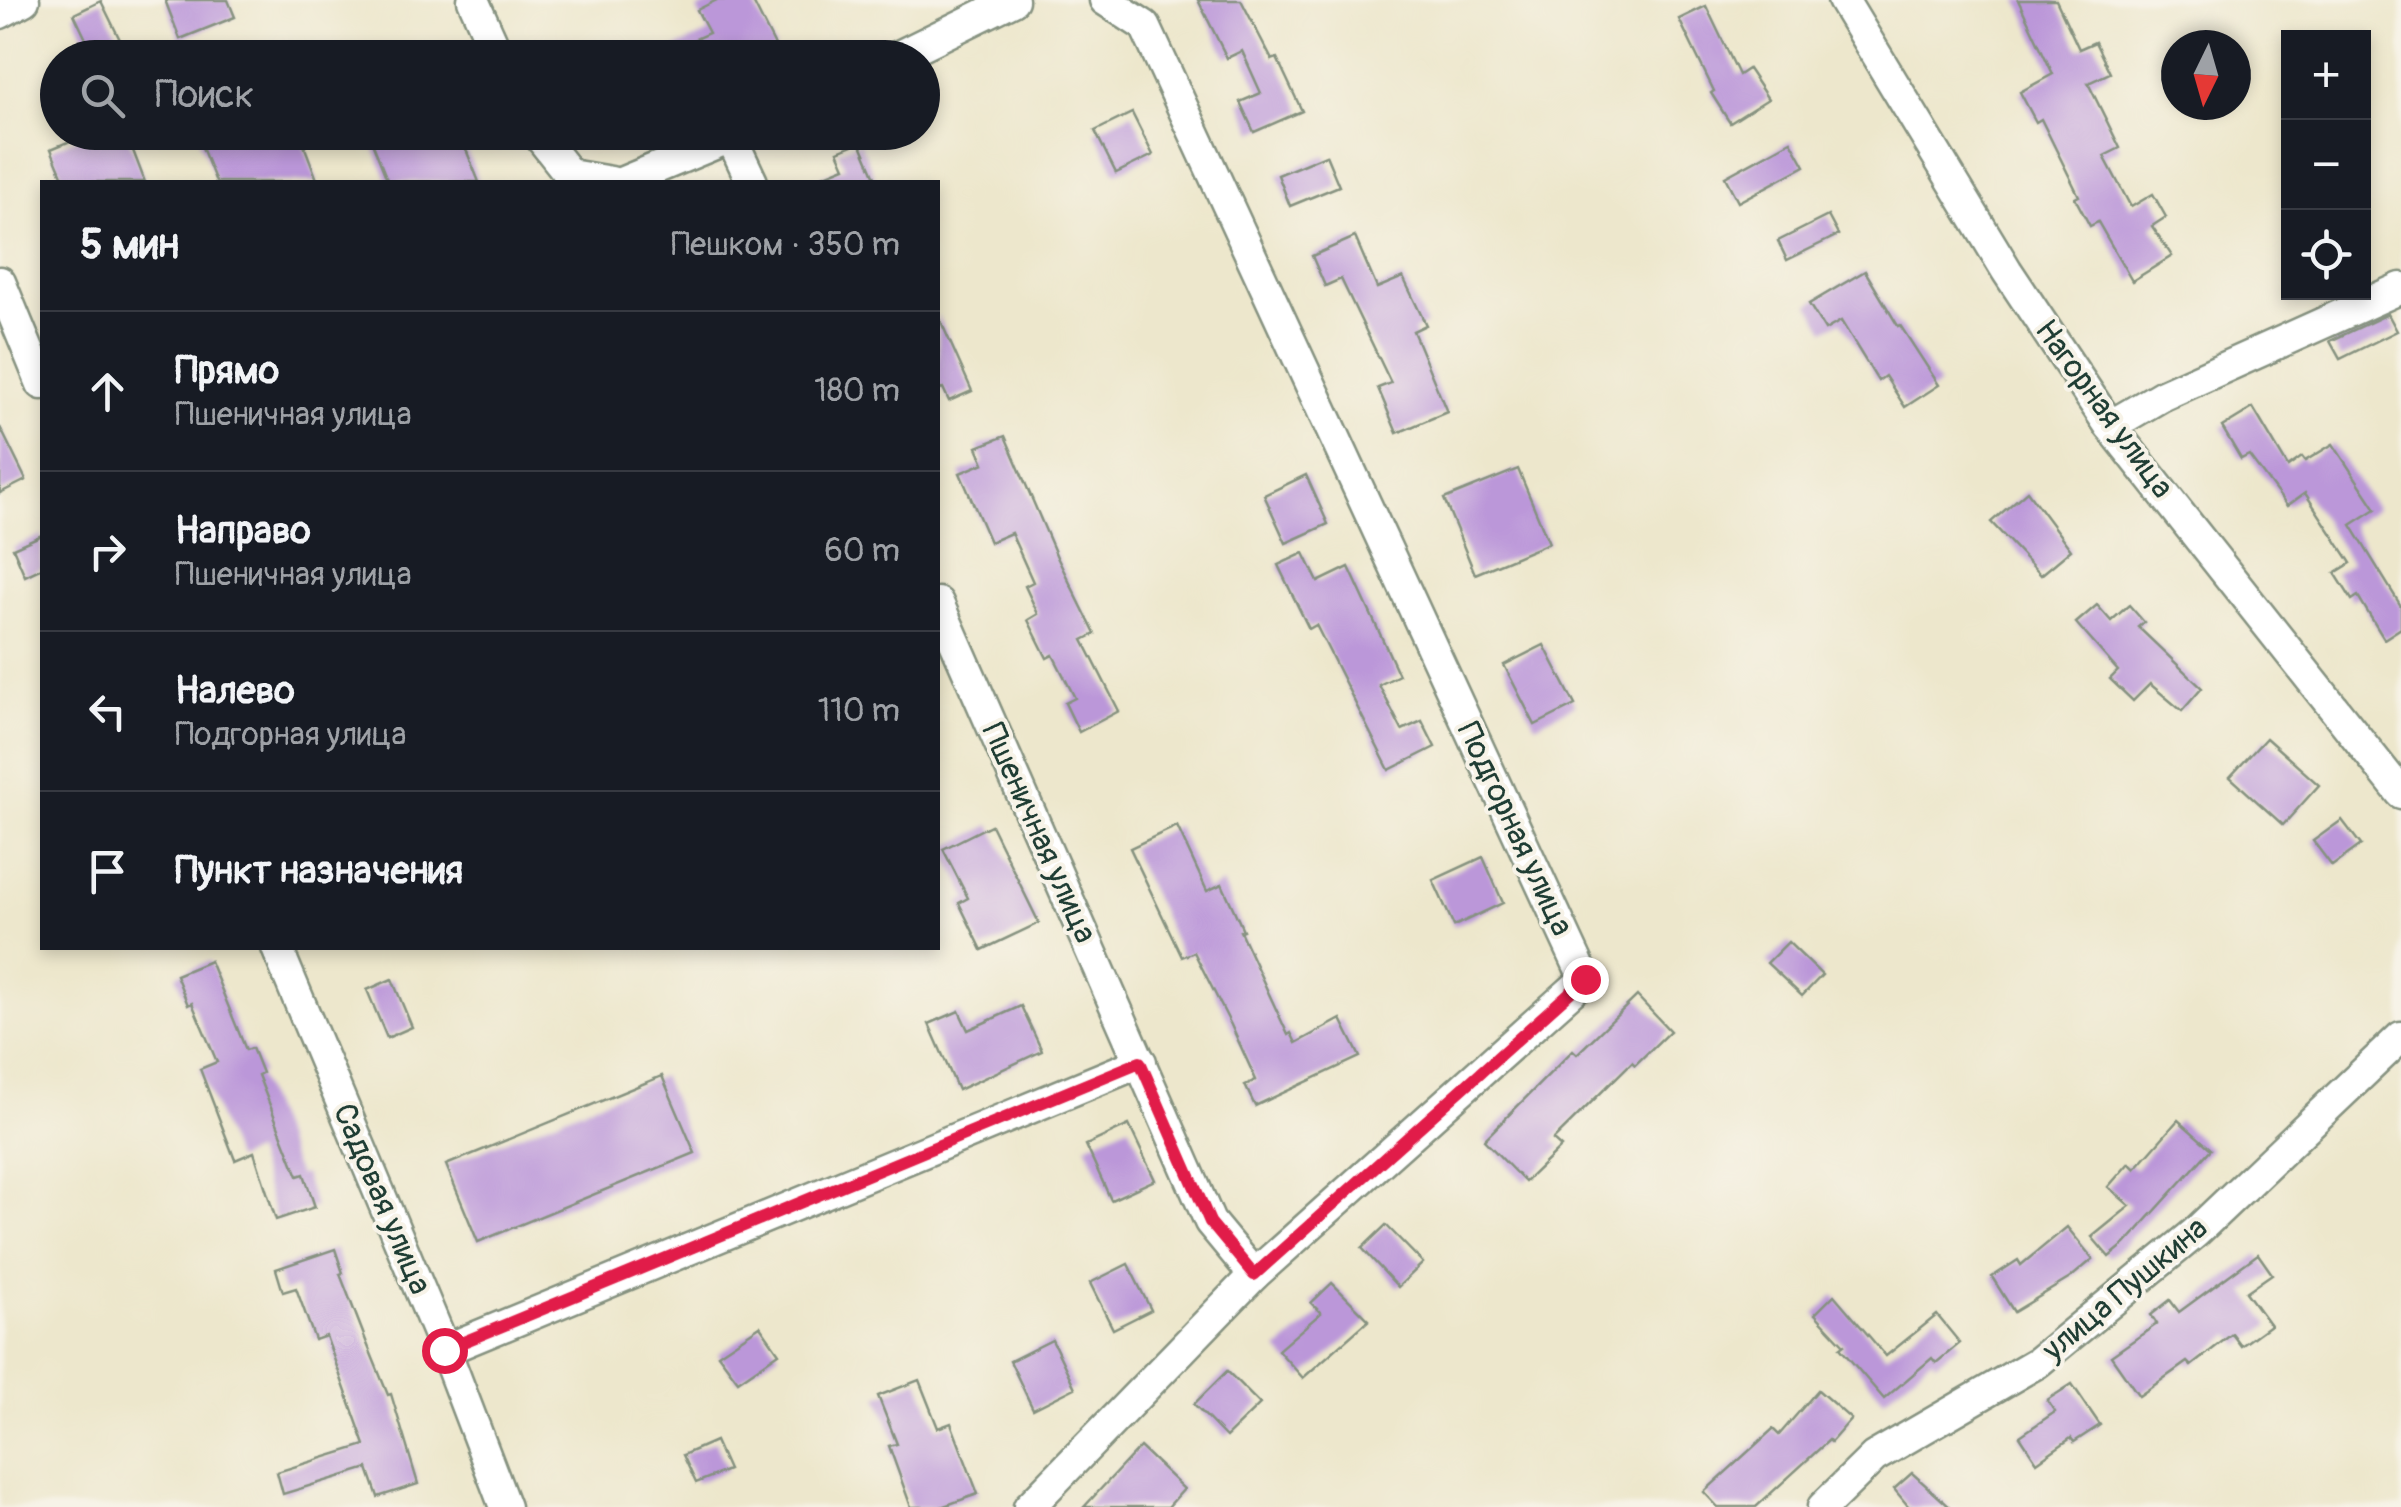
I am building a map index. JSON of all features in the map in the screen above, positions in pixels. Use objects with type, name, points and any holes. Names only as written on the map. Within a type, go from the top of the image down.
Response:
[{"type":"street","points":[[0,13],[24,0]]},
{"type":"street","points":[[472,0],[491,40]]},
{"type":"street","points":[[932,40],[1013,0]]},
{"type":"street","name":"Подгорная улица","points":[[1029,1507],[1254,1275],[1585,979],[1145,26],[1105,0]]},
{"type":"street","name":"Нагорная улица","points":[[1843,0],[2007,271],[2110,426],[2401,793]]},
{"type":"street","points":[[550,150],[570,175],[599,180]]},
{"type":"street","points":[[628,180],[700,150]]},
{"type":"street","points":[[741,150],[751,180]]},
{"type":"street","points":[[0,282],[40,379]]},
{"type":"street","points":[[2110,426],[2163,395],[2401,288]]},
{"type":"street","name":"Пшеничная улица","points":[[940,608],[1210,1222],[1254,1275]]},
{"type":"street","name":"Садовая улица","points":[[278,950],[505,1507]]},
{"type":"street","name":"улица Пушкина","points":[[1823,1507],[1874,1457],[2038,1362],[2195,1232],[2401,1037]]},
{"type":"street","points":[[444,1350],[1140,1062]]},
{"type":"building","points":[[165,0],[228,0],[235,17],[180,39]]},
{"type":"building","points":[[717,0],[752,0],[772,40],[693,40],[709,33],[697,10]]},
{"type":"building","points":[[1198,0],[1241,0],[1272,60],[1277,58],[1302,111],[1254,132],[1240,102],[1261,93],[1242,51],[1227,58]]},
{"type":"building","points":[[2018,0],[2056,0],[2079,49],[2095,42],[2110,73],[2088,83],[2120,148],[2104,156],[2131,207],[2153,194],[2166,217],[2152,226],[2172,256],[2132,281],[2098,222],[2090,226],[2041,119],[2036,122],[2020,92],[2053,74]]},
{"type":"building","points":[[101,1],[120,40],[86,40],[74,14]]},
{"type":"building","points":[[1706,6],[1739,75],[1748,69],[1768,99],[1730,123],[1711,93],[1714,91],[1679,19]]},
{"type":"building","points":[[1132,113],[1153,155],[1116,173],[1095,131]]},
{"type":"building","points":[[1791,141],[1805,166],[1738,202],[1725,177]]},
{"type":"building","points":[[51,150],[133,150],[144,180],[64,180]]},
{"type":"building","points":[[203,150],[306,150],[317,180],[215,180]]},
{"type":"building","points":[[375,150],[466,150],[478,180],[387,180]]},
{"type":"building","points":[[863,150],[876,180],[813,180],[845,167],[838,151]]},
{"type":"building","points":[[1326,155],[1339,186],[1290,206],[1278,175]]},
{"type":"building","points":[[1828,216],[1838,235],[1787,260],[1778,241]]},
{"type":"building","points":[[1355,237],[1377,288],[1403,277],[1426,325],[1413,331],[1447,412],[1397,433],[1378,388],[1391,383],[1341,279],[1325,286],[1312,256]]},
{"type":"building","points":[[1865,271],[1939,385],[1905,407],[1885,376],[1878,381],[1841,321],[1825,330],[1809,304]]},
{"type":"building","points":[[2388,314],[2397,331],[2340,359],[2330,341]]},
{"type":"building","points":[[940,319],[972,391],[949,401],[943,388],[940,389]]},
{"type":"building","points":[[2253,408],[2288,467],[2333,444],[2376,509],[2351,525],[2401,606],[2401,628],[2384,639],[2358,596],[2352,600],[2335,573],[2351,563],[2305,493],[2287,506],[2249,455],[2241,459],[2222,427]]},
{"type":"building","points":[[0,427],[26,480],[0,493]]},
{"type":"building","points":[[1005,436],[1095,634],[1083,640],[1119,711],[1079,732],[1065,703],[1075,698],[1053,655],[1047,658],[1028,620],[1038,614],[1025,586],[1033,582],[1011,533],[990,542],[960,473],[984,463],[977,447]]},
{"type":"building","points":[[1518,469],[1549,543],[1475,574],[1444,499]]},
{"type":"building","points":[[1306,475],[1328,524],[1286,543],[1264,495]]},
{"type":"building","points":[[2027,491],[2071,550],[2041,575],[1991,522]]},
{"type":"building","points":[[40,536],[40,569],[25,576],[13,548]]},
{"type":"building","points":[[1304,553],[1318,582],[1349,567],[1399,675],[1379,685],[1402,730],[1422,721],[1435,747],[1389,770],[1316,625],[1309,629],[1278,565]]},
{"type":"building","points":[[2097,605],[2111,621],[2129,605],[2144,622],[2138,627],[2202,688],[2182,711],[2150,684],[2133,701],[2110,679],[2118,671],[2076,623]]},
{"type":"building","points":[[1544,645],[1575,705],[1535,725],[1504,665]]},
{"type":"building","points":[[2266,738],[2319,785],[2283,825],[2230,777]]},
{"type":"building","points":[[2342,820],[2361,845],[2332,866],[2313,841]]},
{"type":"building","points":[[991,825],[1039,923],[982,950],[959,903],[968,898],[943,849]]},
{"type":"building","points":[[1177,826],[1207,891],[1222,884],[1288,1035],[1291,1033],[1296,1043],[1341,1019],[1360,1057],[1255,1106],[1245,1085],[1256,1080],[1231,1025],[1194,952],[1182,957],[1130,848]]},
{"type":"building","points":[[1483,857],[1503,903],[1454,926],[1433,880]]},
{"type":"building","points":[[1788,942],[1822,975],[1802,996],[1767,963]]},
{"type":"building","points":[[210,961],[246,1050],[252,1048],[262,1073],[258,1075],[298,1176],[304,1174],[315,1207],[276,1220],[254,1152],[235,1160],[200,1069],[217,1062],[176,975]]},
{"type":"building","points":[[392,979],[412,1027],[387,1038],[367,990]]},
{"type":"building","points":[[1637,996],[1670,1031],[1635,1065],[1632,1062],[1553,1140],[1561,1147],[1525,1182],[1484,1140],[1573,1050],[1577,1054]]},
{"type":"building","points":[[1021,1006],[1042,1051],[958,1090],[929,1024],[959,1011],[968,1030]]},
{"type":"building","points":[[662,1076],[695,1153],[478,1242],[446,1165]]},
{"type":"building","points":[[2178,1120],[2211,1149],[2109,1257],[2092,1237],[2130,1206],[2108,1187],[2129,1163],[2135,1169]]},
{"type":"building","points":[[1129,1125],[1155,1180],[1111,1200],[1086,1145]]},
{"type":"building","points":[[1386,1225],[1423,1263],[1398,1287],[1362,1248]]},
{"type":"building","points":[[2067,1227],[2093,1259],[2014,1312],[1992,1277],[2018,1260],[2021,1265]]},
{"type":"building","points":[[335,1249],[343,1273],[340,1274],[388,1395],[391,1394],[418,1484],[378,1497],[368,1468],[283,1494],[277,1472],[365,1445],[326,1336],[315,1340],[296,1288],[283,1292],[276,1269]]},
{"type":"building","points":[[2258,1254],[2272,1274],[2246,1292],[2270,1325],[2241,1346],[2232,1334],[2191,1366],[2187,1362],[2139,1396],[2111,1356],[2157,1324],[2151,1315],[2170,1300],[2179,1312]]},
{"type":"building","points":[[1128,1264],[1151,1310],[1113,1329],[1090,1283]]},
{"type":"building","points":[[1332,1283],[1369,1320],[1303,1378],[1278,1350],[1321,1313],[1311,1303]]},
{"type":"building","points":[[1834,1295],[1886,1356],[1937,1315],[1960,1343],[1936,1363],[1932,1358],[1884,1399],[1815,1314]]},
{"type":"building","points":[[760,1326],[779,1353],[738,1381],[718,1354]]},
{"type":"building","points":[[1052,1340],[1075,1388],[1033,1409],[1010,1361]]},
{"type":"building","points":[[1227,1371],[1260,1404],[1226,1437],[1194,1404]]},
{"type":"building","points":[[919,1380],[938,1428],[951,1423],[978,1494],[941,1507],[911,1507],[889,1446],[897,1444],[878,1396]]},
{"type":"building","points":[[2072,1384],[2100,1425],[2074,1442],[2071,1438],[2037,1462],[2020,1436],[2055,1412],[2047,1400]]},
{"type":"building","points":[[1818,1390],[1851,1419],[1831,1442],[1756,1507],[1718,1507],[1704,1492],[1773,1429],[1779,1435]]},
{"type":"building","points":[[715,1441],[728,1470],[696,1483],[683,1455]]},
{"type":"building","points":[[1140,1447],[1184,1489],[1168,1507],[1084,1507]]},
{"type":"building","points":[[1912,1473],[1950,1507],[1909,1507],[1894,1489]]},
{"type":"route","points":[[444,1350],[1140,1062],[1210,1222],[1254,1275],[1585,979]]}]
